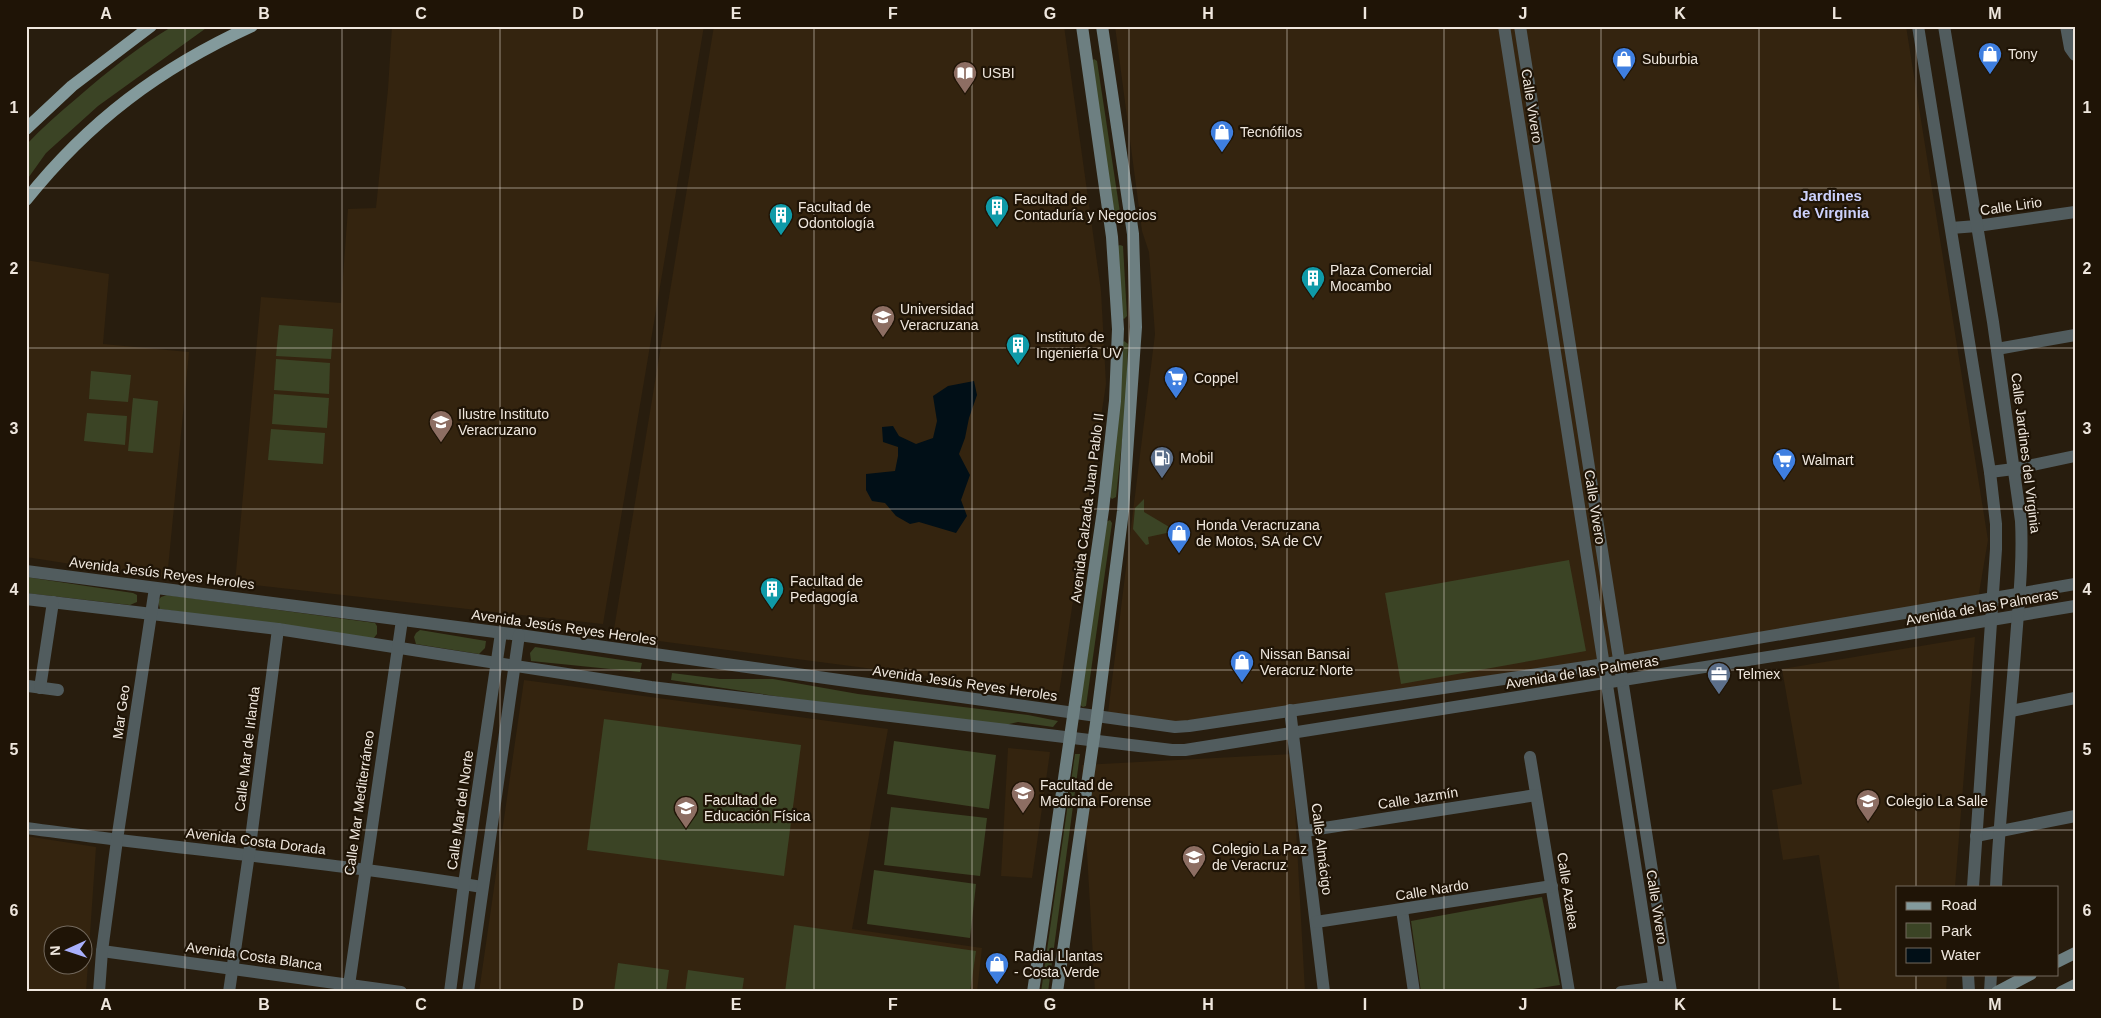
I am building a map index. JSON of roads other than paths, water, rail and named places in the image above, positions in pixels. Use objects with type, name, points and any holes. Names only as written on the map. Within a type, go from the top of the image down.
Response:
[{"type":"main road","points":[[26,129],[72,86],[151,26]]},
{"type":"main road","points":[[26,200],[67,152],[123,102],[168,71],[214,44],[252,26]]},
{"type":"main road","name":"Avenida Calzada Juan Pablo II","points":[[1033,992],[1104,510],[1111,449],[1118,329],[1112,237],[1082,26]]},
{"type":"main road","points":[[1057,992],[1097,716],[1123,510],[1136,327],[1133,234],[1102,26]]},
{"type":"main road","points":[[1112,237],[1133,234]]},
{"type":"main road","points":[[1104,510],[1123,510]]},
{"type":"main road","points":[[2058,962],[2075,953]]},
{"type":"main road","points":[[1998,992],[2027,976]]},
{"type":"main road","points":[[2061,992],[2075,985]]},
{"type":"street","name":"Calle Vivero","points":[[1504,26],[1608,682],[1654,990]]},
{"type":"street","name":"Calle Vivero","points":[[1520,26],[1670,989]]},
{"type":"street","points":[[1918,26],[1990,472],[1996,524],[1992,620],[1973,886]]},
{"type":"street","name":"Calle Jardines del Virginia","points":[[1944,26],[1997,349],[2021,521],[2022,550],[2018,616],[1999,831],[1996,886]]},
{"type":"street","points":[[2066,26],[2070,48],[2074,55]]},
{"type":"street","points":[[1508,55],[1524,52]]},
{"type":"street","name":"Calle Lirio","points":[[1951,228],[2075,212]]},
{"type":"street","points":[[1997,349],[2075,335]]},
{"type":"street","points":[[1990,472],[2075,456]]},
{"type":"street","name":"Avenida Jesús Reyes Heroles","points":[[26,571],[519,635],[1097,716]]},
{"type":"street","name":"Avenida de las Palmeras","points":[[1097,716],[1182,726],[1605,664],[2075,584]]},
{"type":"street","name":"Mar Geo","points":[[99,992],[102,951],[117,840],[155,588]]},
{"type":"street","points":[[26,599],[151,613],[398,646],[651,687],[1093,740]]},
{"type":"street","points":[[53,602],[34,687],[58,690]]},
{"type":"street","name":"Avenida de las Palmeras","points":[[1093,740],[1185,750],[1292,735],[1388,717],[1623,681],[2075,606]]},
{"type":"street","name":"Calle Mar Mediterráneo","points":[[349,988],[364,871],[402,620]]},
{"type":"street","points":[[1820,628],[1824,648]]},
{"type":"street","name":"Calle Mar de Irlanda","points":[[229,992],[278,630]]},
{"type":"street","name":"Calle Mar del Norte","points":[[450,992],[501,633]]},
{"type":"street","points":[[468,992],[519,635]]},
{"type":"street","points":[[2011,711],[2075,698]]},
{"type":"street","name":"Calle Almácigo","points":[[1290,710],[1324,992]]},
{"type":"street","name":"Calle Azalea","points":[[1530,757],[1569,992]]},
{"type":"street","name":"Calle Jazmín","points":[[1305,831],[1536,795]]},
{"type":"street","points":[[1976,836],[2075,816]]},
{"type":"street","name":"Avenida Costa Dorada","points":[[26,828],[249,854],[482,887]]},
{"type":"street","points":[[1631,836],[1647,834]]},
{"type":"street","name":"Calle Nardo","points":[[1316,922],[1552,886]]},
{"type":"street","points":[[1640,897],[1656,894]]},
{"type":"street","points":[[1402,910],[1414,992]]},
{"type":"street","name":"Avenida Costa Blanca","points":[[102,951],[232,967],[349,988],[401,992]]},
{"type":"street","points":[[1968,976],[1969,992]]},
{"type":"street","points":[[1990,992],[1991,976]]},
{"type":"street","points":[[1621,992],[1670,989]]},
{"type":"water","points":[[974,381],[977,395],[959,454],[970,475],[961,500],[967,516],[956,533],[919,522],[910,524],[896,516],[885,503],[872,501],[866,490],[866,474],[895,471],[898,456],[898,447],[883,442],[882,427],[893,426],[899,436],[916,444],[933,438],[937,421],[933,396],[948,386]]},
{"type":"place","name":"Tony","points":[[1990,75]]},
{"type":"place","name":"Suburbia","points":[[1624,80]]},
{"type":"place","name":"USBI","points":[[965,94]]},
{"type":"place","name":"Tecnófilos","points":[[1222,153]]},
{"type":"place","name":"Facultad de Contaduría y Negocios","points":[[997,228]]},
{"type":"place","name":"Facultad de Odontología","points":[[781,236]]},
{"type":"place","name":"Plaza Comercial Mocambo","points":[[1313,299]]},
{"type":"place","name":"Universidad Veracruzana","points":[[883,338]]},
{"type":"place","name":"Instituto de Ingeniería UV","points":[[1018,366]]},
{"type":"place","name":"Coppel","points":[[1176,399]]},
{"type":"place","name":"Ilustre Instituto Veracruzano","points":[[441,443]]},
{"type":"place","name":"Mobil","points":[[1162,479]]},
{"type":"place","name":"Walmart","points":[[1784,481]]},
{"type":"place","name":"Honda Veracruzana de Motos, SA de CV","points":[[1179,554]]},
{"type":"place","name":"Facultad de Pedagogía","points":[[772,610]]},
{"type":"place","name":"Nissan Bansai Veracruz Norte","points":[[1242,683]]},
{"type":"place","name":"Telmex","points":[[1719,695]]},
{"type":"place","name":"Facultad de Medicina Forense","points":[[1023,814]]},
{"type":"place","name":"Colegio La Salle","points":[[1868,822]]},
{"type":"place","name":"Facultad de Educación Física","points":[[686,829]]},
{"type":"place","name":"Colegio La Paz de Veracruz","points":[[1194,878]]},
{"type":"place","name":"Radial Llantas - Costa Verde","points":[[997,985]]},
{"type":"district","name":"Jardines de Virginia","points":[[1831,204]]}]
